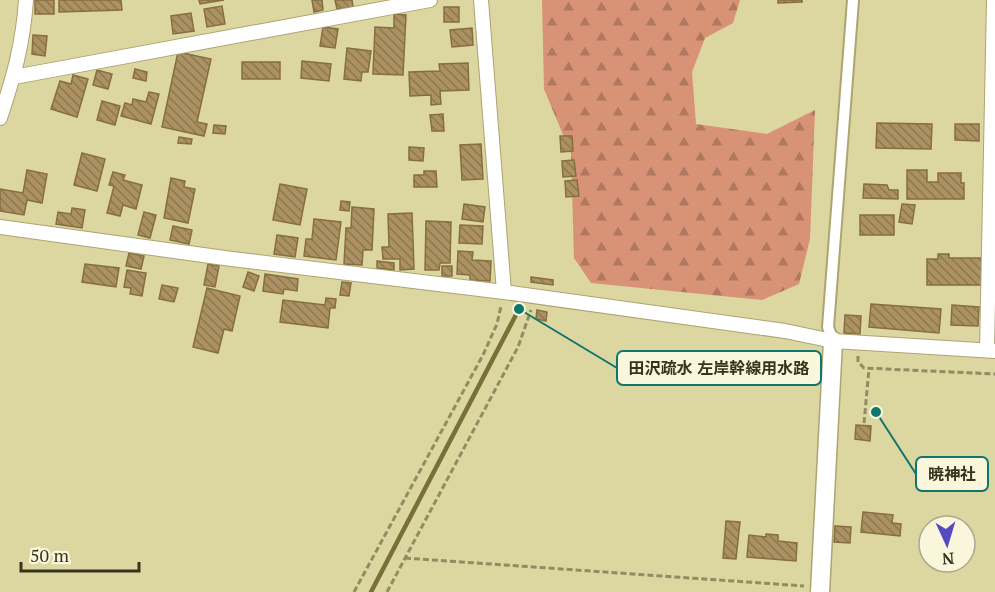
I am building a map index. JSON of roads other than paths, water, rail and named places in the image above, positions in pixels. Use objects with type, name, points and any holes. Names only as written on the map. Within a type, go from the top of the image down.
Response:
[{"type":"street","points":[[0,118],[14,77],[24,33],[26,0]]},
{"type":"street","points":[[14,77],[430,0]]},
{"type":"street","points":[[481,0],[504,292]]},
{"type":"street","points":[[820,590],[833,341],[828,327],[853,0]]},
{"type":"street","points":[[0,227],[232,259],[504,292],[785,331],[833,341],[991,350],[994,0]]},
{"type":"waterway","points":[[371,592],[519,309]]},
{"type":"place","name":"田沢疏水 左岸幹線用水路","points":[[519,309]]},
{"type":"place","name":"暁神社","points":[[876,412]]}]
